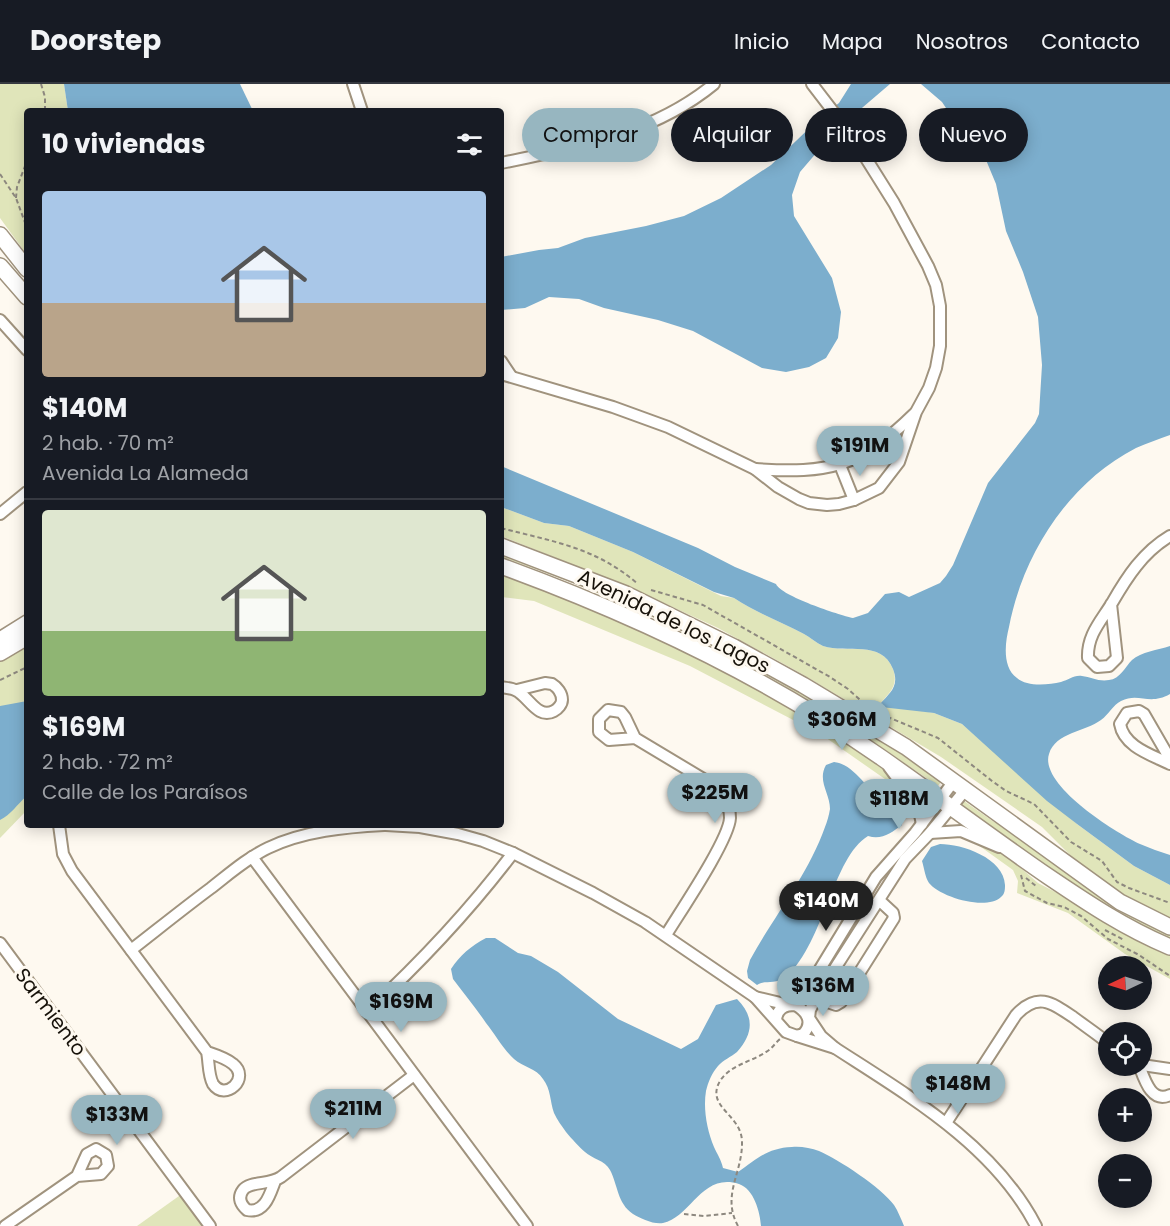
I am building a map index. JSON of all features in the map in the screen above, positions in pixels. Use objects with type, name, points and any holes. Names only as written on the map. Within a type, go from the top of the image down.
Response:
[{"type":"street","points":[[353,84],[361,108]]},
{"type":"street","points":[[504,162],[593,144],[635,130],[685,104],[714,84]]},
{"type":"street","points":[[506,375],[613,407],[668,428],[755,469],[778,487],[799,499],[828,505],[854,500],[879,488],[899,462],[916,412],[929,388],[936,368],[940,346],[940,306],[936,285],[928,266],[894,202],[852,136],[812,84]]},
{"type":"street","points":[[0,235],[24,265]]},
{"type":"street","points":[[0,266],[24,294]]},
{"type":"street","points":[[2,327],[24,347]]},
{"type":"street","points":[[755,469],[811,470],[840,465],[875,448],[916,412]]},
{"type":"street","points":[[840,465],[854,500]]},
{"type":"street","points":[[0,514],[24,494]]},
{"type":"street","points":[[1111,604],[1117,658],[1109,666],[1097,668],[1088,658],[1092,634],[1132,570],[1170,536]]},
{"type":"street","name":"Avenida de los Lagos","points":[[504,547],[626,594],[734,647],[906,747],[1120,902],[1170,927]]},
{"type":"street","name":"Avenida de los Lagos","points":[[504,567],[565,589],[667,634],[808,709],[881,757],[1017,855],[1113,920],[1170,947]]},
{"type":"street","points":[[0,640],[24,625]]},
{"type":"street","points":[[0,654],[24,639]]},
{"type":"street","points":[[504,688],[517,690]]},
{"type":"street","points":[[1170,759],[1144,714],[1139,711],[1127,713],[1119,724],[1125,737],[1135,746],[1170,764]]},
{"type":"street","points":[[635,738],[721,792],[730,816],[728,828],[718,848],[666,935]]},
{"type":"street","points":[[881,757],[918,806],[922,824]]},
{"type":"street","points":[[792,1034],[806,1032],[810,1010],[816,998],[905,859],[930,833],[946,804],[960,785]]},
{"type":"street","points":[[776,1020],[779,1010],[792,1005],[806,992],[876,877],[922,824],[946,804]]},
{"type":"street","points":[[59,828],[63,854],[72,871],[207,1052]]},
{"type":"street","points":[[131,950],[252,857],[282,842],[346,828]]},
{"type":"street","points":[[420,828],[458,834],[483,841],[593,893],[666,935],[755,997],[792,1034],[835,1048]]},
{"type":"street","points":[[930,833],[961,831],[1017,855]]},
{"type":"street","points":[[367,1012],[449,931],[513,854]]},
{"type":"street","points":[[252,857],[527,1226]]},
{"type":"street","points":[[816,998],[836,1005],[842,1002],[894,918],[893,913],[880,901]]},
{"type":"street","name":"Sarmiento","points":[[0,943],[210,1226]]},
{"type":"street","points":[[755,997],[802,1009],[821,1036],[835,1048],[946,1123],[1010,1185],[1036,1226]]},
{"type":"street","points":[[946,1123],[1024,1007],[1034,1002],[1054,1004],[1098,1035]]},
{"type":"street","points":[[1152,1067],[1170,1069]]},
{"type":"street","points":[[275,1181],[414,1075]]},
{"type":"street","points":[[1144,1076],[1151,1092],[1158,1096],[1170,1095]]},
{"type":"street","points":[[5,1226],[77,1176]]},
{"type":"path","points":[[41,84],[45,97],[45,108]]},
{"type":"path","points":[[16,198],[24,169]]},
{"type":"path","points":[[0,174],[16,198],[24,220]]},
{"type":"path","points":[[0,680],[24,668]]},
{"type":"path","points":[[1022,873],[1025,891],[1047,903],[1081,916],[1108,939],[1139,955],[1170,976]]},
{"type":"path","points":[[738,1226],[732,1213],[730,1198],[742,1143],[741,1132],[735,1120],[717,1100],[716,1092],[720,1082],[728,1073],[769,1051],[792,1034]]},
{"type":"path","points":[[684,1214],[704,1216],[732,1213]]},
{"type":"green space","points":[[0,84],[64,84],[68,108],[24,108],[24,251],[0,218]]},
{"type":"green space","points":[[504,508],[544,523],[569,526],[633,552],[721,596],[734,598],[823,646],[862,649],[880,654],[888,660],[895,680],[892,689],[880,704],[934,713],[962,724],[1077,824],[1134,866],[1170,885],[1170,918],[1125,896],[1071,856],[1042,827],[941,757],[802,674],[718,628],[629,587],[504,537]]},
{"type":"green space","points":[[504,551],[672,620],[897,746],[905,757],[941,782],[938,786],[828,712],[750,666],[669,625],[504,558]]},
{"type":"green space","points":[[504,572],[712,660],[831,728],[885,767],[905,793],[822,735],[690,666],[534,601],[504,597]]},
{"type":"green space","points":[[24,645],[24,813],[0,838],[0,660]]},
{"type":"green space","points":[[964,801],[994,822],[1009,827],[1170,931],[1170,939],[1129,919],[1079,888],[961,804]]},
{"type":"green space","points":[[967,837],[1007,856],[1038,883],[1170,952],[1170,979],[1152,969],[1152,956],[1129,956],[1068,913],[1017,893],[1018,881],[1013,870]]},
{"type":"green space","points":[[186,1191],[212,1226],[137,1226]]},
{"type":"water","points":[[64,84],[240,84],[252,108],[68,108]]},
{"type":"water","points":[[851,84],[890,84],[862,108],[832,108],[839,103]]},
{"type":"water","points":[[921,84],[1170,84],[1170,435],[1136,448],[1089,480],[1052,523],[1025,573],[1008,633],[1006,654],[1009,668],[1021,681],[1050,684],[1079,676],[1102,680],[1113,679],[1136,657],[1170,646],[1170,694],[1156,699],[1133,698],[1121,701],[1101,720],[1058,741],[1049,754],[1049,766],[1056,780],[1067,793],[1098,819],[1140,844],[1170,855],[1170,885],[1134,866],[1047,801],[962,724],[934,713],[881,707],[880,704],[894,685],[895,675],[888,660],[880,654],[862,649],[823,646],[734,598],[714,592],[633,552],[569,526],[544,523],[504,508],[504,467],[698,548],[776,584],[780,589],[799,599],[853,618],[868,613],[885,594],[899,592],[909,597],[940,583],[953,565],[988,483],[1035,423],[1039,414],[1042,365],[1038,317],[1006,231],[996,184],[987,162],[1028,162],[1028,108],[946,108]]},
{"type":"water","points":[[805,132],[805,162],[809,162],[800,172],[792,195],[794,216],[832,278],[841,312],[838,338],[826,358],[809,367],[786,372],[762,368],[693,331],[658,320],[604,308],[579,299],[549,297],[525,308],[504,310],[504,256],[558,248],[585,238],[684,216],[721,198],[774,162],[793,162],[793,144]]},
{"type":"water","points":[[24,702],[24,799],[0,820],[0,706]]},
{"type":"water","points":[[834,762],[848,767],[875,794],[898,808],[902,825],[882,836],[868,836],[856,847],[846,862],[800,961],[782,979],[757,985],[748,978],[750,960],[800,879],[818,845],[830,809],[823,776],[826,765]]},
{"type":"water","points":[[940,844],[970,850],[990,860],[1003,875],[1005,887],[1002,896],[985,903],[975,902],[943,893],[929,883],[922,861],[931,847]]},
{"type":"water","points":[[486,938],[495,938],[518,953],[531,956],[558,972],[618,1019],[681,1049],[698,1039],[716,1005],[737,999],[743,1005],[749,1018],[747,1038],[737,1052],[718,1066],[708,1084],[705,1098],[709,1134],[723,1168],[738,1172],[763,1155],[783,1148],[806,1147],[816,1150],[848,1167],[880,1191],[894,1205],[904,1226],[761,1226],[758,1208],[749,1191],[739,1184],[726,1182],[706,1189],[681,1213],[663,1223],[651,1222],[633,1214],[624,1205],[608,1167],[583,1150],[560,1123],[554,1113],[549,1091],[543,1079],[537,1072],[510,1055],[453,979],[451,969],[458,959]]}]
